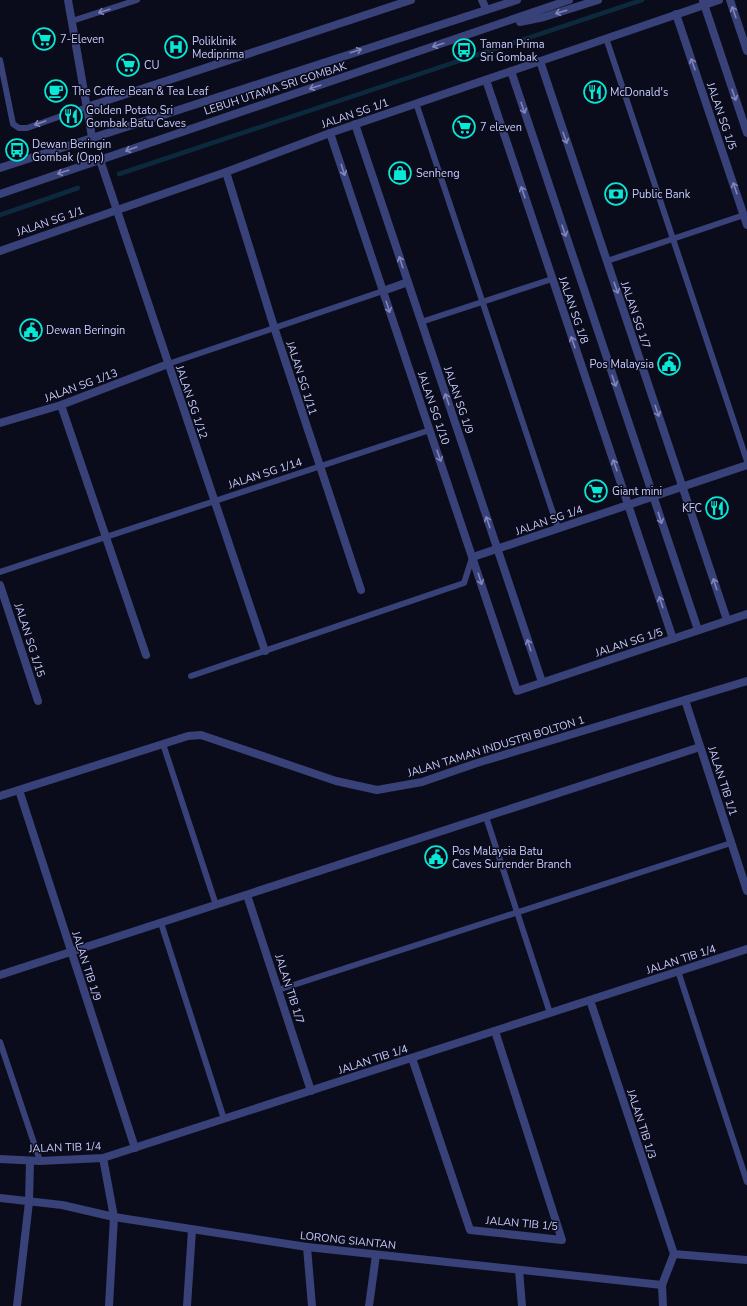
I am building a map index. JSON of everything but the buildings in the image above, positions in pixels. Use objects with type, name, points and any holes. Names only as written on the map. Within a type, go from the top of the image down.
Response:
[{"type":"street","points":[[68,0],[92,137]]},
{"type":"street","points":[[87,107],[411,0]]},
{"type":"street","points":[[482,0],[486,9]]},
{"type":"street","name":"LEBUH UTAMA SRI GOMBAK","points":[[486,9],[500,0]]},
{"type":"street","name":"LEBUH UTAMA SRI GOMBAK","points":[[0,168],[516,0]]},
{"type":"street","name":"LEBUH UTAMA SRI GOMBAK","points":[[0,194],[161,138],[489,29],[569,0]]},
{"type":"street","name":"LEBUH UTAMA SRI GOMBAK","points":[[489,29],[544,17],[598,0]]},
{"type":"street","name":"JALAN SG 1/1","points":[[0,251],[116,209],[226,172],[355,124],[676,14],[703,2],[719,0]]},
{"type":"street","points":[[730,0],[747,51]]},
{"type":"street","points":[[703,2],[747,133]]},
{"type":"street","name":"JALAN SG 1/5","points":[[676,14],[747,225]]},
{"type":"street","name":"JALAN SG 1/7","points":[[540,61],[727,620]]},
{"type":"street","points":[[510,71],[698,630]]},
{"type":"street","name":"JALAN SG 1/8","points":[[486,80],[673,638]]},
{"type":"street","name":"JALAN SG 1/9","points":[[355,124],[542,682]]},
{"type":"street","name":"JALAN SG 1/10","points":[[330,133],[517,690]]},
{"type":"street","name":"JALAN SG 1/12","points":[[100,160],[265,651]]},
{"type":"street","name":"JALAN SG 1/11","points":[[226,172],[274,327],[361,590]]},
{"type":"street","points":[[383,291],[408,282]]},
{"type":"street","name":"JALAN SG 1/13","points":[[0,423],[61,405],[168,364]]},
{"type":"street","points":[[61,405],[146,655]]},
{"type":"street","name":"JALAN SG 1/4","points":[[473,557],[747,465]]},
{"type":"street","name":"JALAN SG 1/15","points":[[0,585],[38,701]]},
{"type":"street","name":"JALAN SG 1/5","points":[[517,690],[747,614]]},
{"type":"street","name":"JALAN TAMAN INDUSTRI BOLTON 1","points":[[0,796],[188,736],[201,735],[336,781],[377,790],[422,782],[477,763],[747,681]]},
{"type":"street","name":"JALAN TIB 1/1","points":[[685,700],[747,891]]},
{"type":"street","points":[[0,975],[700,747]]},
{"type":"street","name":"JALAN TIB 1/9","points":[[18,790],[135,1148]]},
{"type":"street","name":"JALAN TIB 1/7","points":[[247,895],[311,1091]]},
{"type":"street","name":"JALAN TIB 1/4","points":[[0,1159],[40,1161],[103,1158],[747,949]]},
{"type":"street","name":"JALAN TIB 1/3","points":[[590,1000],[674,1254]]},
{"type":"street","name":"JALAN TIB 1/5","points":[[412,1058],[470,1230],[562,1240],[495,1031]]},
{"type":"street","points":[[103,1158],[114,1217],[109,1306]]},
{"type":"street","points":[[17,1306],[29,1202],[30,1160]]},
{"type":"street","name":"LORONG SIANTAN","points":[[0,1198],[62,1205],[114,1217],[307,1247],[662,1285]]},
{"type":"street","points":[[187,1306],[192,1230]]},
{"type":"street","points":[[307,1247],[312,1306]]},
{"type":"street","points":[[369,1306],[376,1254]]},
{"type":"street","points":[[663,1306],[662,1285],[674,1254],[747,1260]]},
{"type":"street","points":[[519,1270],[522,1306]]},
{"type":"lane","points":[[72,21],[137,0]]},
{"type":"lane","points":[[606,38],[747,461]]},
{"type":"lane","points":[[0,60],[13,124],[19,128],[27,128],[87,107]]},
{"type":"lane","points":[[416,103],[558,528]]},
{"type":"lane","points":[[607,261],[744,216]]},
{"type":"lane","points":[[421,322],[552,279]]},
{"type":"lane","points":[[168,364],[383,291]]},
{"type":"lane","name":"JALAN SG 1/14","points":[[0,572],[430,430]]},
{"type":"lane","points":[[191,676],[464,583],[473,557]]},
{"type":"lane","points":[[163,744],[216,905]]},
{"type":"lane","points":[[486,817],[550,1013]]},
{"type":"lane","points":[[278,990],[731,843]]},
{"type":"lane","points":[[161,923],[224,1119]]},
{"type":"lane","points":[[678,971],[747,1182]]},
{"type":"lane","points":[[0,1042],[40,1161]]},
{"type":"waterway","points":[[119,174],[642,0]]},
{"type":"waterway","points":[[0,215],[78,188]]},
{"type":"place","name":"7-Eleven","points":[[44,39]]},
{"type":"place","name":"Poliklinik Mediprima","points":[[176,47]]},
{"type":"place","name":"Taman Prima Sri Gombak","points":[[464,50]]},
{"type":"place","name":"CU","points":[[128,65]]},
{"type":"place","name":"The Coffee Bean & Tea Leaf","points":[[56,91]]},
{"type":"place","name":"McDonald's","points":[[595,92]]},
{"type":"place","name":"Golden Potato Sri Gombak Batu Caves","points":[[71,116]]},
{"type":"place","name":"7 eleven","points":[[464,127]]},
{"type":"place","name":"Dewan Beringin Gombak (Opp)","points":[[17,150]]},
{"type":"place","name":"Senheng","points":[[400,173]]},
{"type":"place","name":"Public Bank","points":[[616,194]]},
{"type":"place","name":"Dewan Beringin","points":[[31,330]]},
{"type":"place","name":"Pos Malaysia","points":[[669,364]]},
{"type":"place","name":"Giant mini","points":[[596,491]]},
{"type":"place","name":"KFC","points":[[717,508]]},
{"type":"place","name":"Pos Malaysia Batu Caves Surrender Branch","points":[[436,857]]}]
